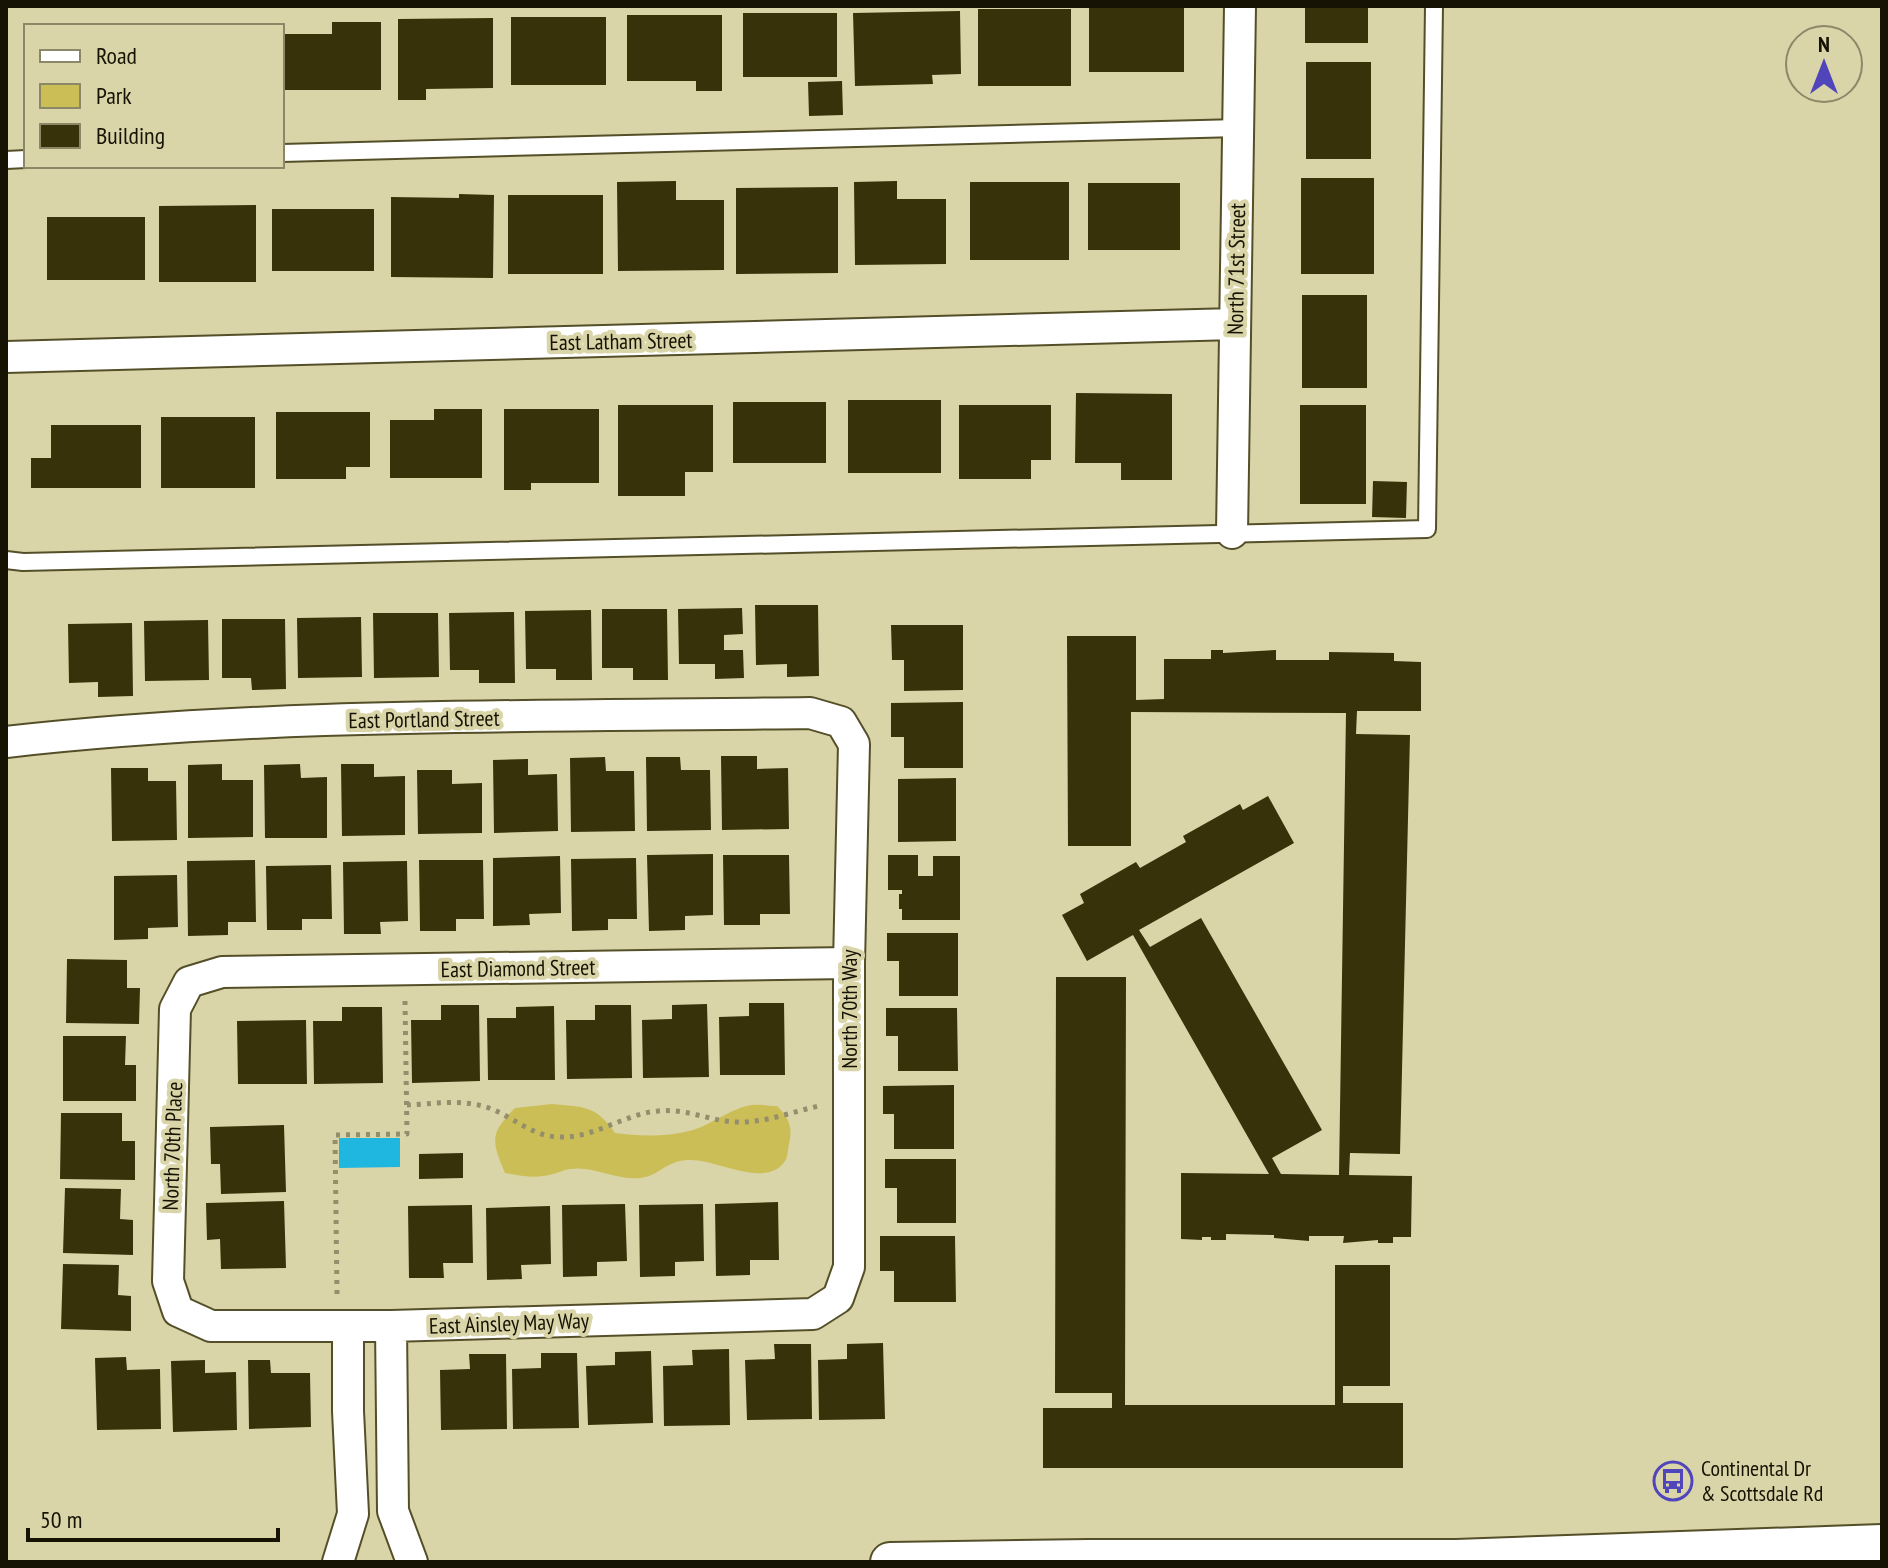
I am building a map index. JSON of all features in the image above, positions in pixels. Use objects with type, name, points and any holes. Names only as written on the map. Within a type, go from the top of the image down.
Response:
[{"type":"street","name":"North 71st Street","points":[[1232,533],[1240,6]]},
{"type":"street","name":"East Latham Street","points":[[6,357],[1235,324]]},
{"type":"street","name":"East Portland Street","points":[[6,742],[198,727],[408,719],[810,713],[841,722]]},
{"type":"street","name":"North 70th Way","points":[[838,1298],[849,1267],[849,963],[854,744],[841,722]]},
{"type":"street","name":"East Diamond Street","points":[[189,982],[222,972],[849,963]]},
{"type":"street","name":"North 70th Place","points":[[178,1311],[168,1281],[175,1009],[189,982]]},
{"type":"street","name":"East Ainsley May Way","points":[[178,1311],[211,1326],[391,1326],[813,1314],[838,1298]]},
{"type":"street","points":[[338,1562],[353,1514],[348,1326]]},
{"type":"street","points":[[391,1326],[393,1511],[412,1562]]},
{"type":"street","points":[[348,1411],[392,1410]]},
{"type":"street","points":[[890,1562],[1456,1560],[1882,1544]]},
{"type":"lane","points":[[6,560],[87,561],[1427,529],[1434,6]]},
{"type":"lane","points":[[284,153],[1239,128]]},
{"type":"path","points":[[337,1297],[335,1135],[407,1134],[405,995]]},
{"type":"path","points":[[407,1105],[473,1104],[487,1107],[539,1133],[557,1137],[576,1136],[632,1115],[659,1110],[684,1111],[743,1122],[777,1118],[824,1105]]},
{"type":"green space","points":[[552,1104],[588,1109],[602,1117],[615,1133],[633,1135],[680,1133],[697,1129],[744,1107],[777,1106],[790,1128],[787,1155],[777,1169],[766,1173],[688,1160],[639,1178],[580,1169],[541,1176],[505,1173],[495,1145],[501,1124],[515,1108]]},
{"type":"water","points":[[339,1138],[400,1138],[400,1167],[339,1168]]},
{"type":"building","points":[[1305,6],[1368,6],[1368,43],[1305,43]]},
{"type":"building","points":[[1089,7],[1184,7],[1184,72],[1089,72]]},
{"type":"building","points":[[978,9],[1071,9],[1071,86],[978,86]]},
{"type":"building","points":[[960,11],[961,74],[932,75],[933,84],[855,86],[853,13]]},
{"type":"building","points":[[743,13],[837,13],[837,77],[743,77]]},
{"type":"building","points":[[627,15],[722,15],[722,91],[696,91],[696,81],[627,81]]},
{"type":"building","points":[[511,17],[606,17],[606,85],[511,85]]},
{"type":"building","points":[[493,18],[493,88],[426,89],[426,100],[398,100],[398,19]]},
{"type":"building","points":[[332,22],[381,22],[381,90],[284,90],[284,34],[332,34]]},
{"type":"building","points":[[1306,62],[1371,62],[1371,159],[1306,159]]},
{"type":"building","points":[[842,81],[843,115],[809,116],[808,82]]},
{"type":"building","points":[[1301,178],[1374,178],[1374,274],[1301,274]]},
{"type":"building","points":[[676,181],[676,200],[724,200],[724,270],[618,271],[617,182]]},
{"type":"building","points":[[897,181],[897,199],[946,199],[946,264],[855,265],[854,182]]},
{"type":"building","points":[[970,182],[1069,182],[1069,260],[970,260]]},
{"type":"building","points":[[1088,183],[1180,183],[1180,250],[1088,250]]},
{"type":"building","points":[[838,187],[838,273],[736,274],[736,188]]},
{"type":"building","points":[[459,194],[494,195],[493,278],[391,277],[391,197],[459,198]]},
{"type":"building","points":[[508,195],[603,195],[603,274],[508,274]]},
{"type":"building","points":[[256,205],[256,282],[159,282],[159,206]]},
{"type":"building","points":[[272,209],[374,209],[374,271],[272,271]]},
{"type":"building","points":[[47,217],[145,217],[145,280],[47,280]]},
{"type":"building","points":[[1302,295],[1367,295],[1367,388],[1302,388]]},
{"type":"building","points":[[1076,393],[1172,394],[1172,480],[1121,480],[1121,463],[1075,463]]},
{"type":"building","points":[[848,400],[941,400],[941,473],[848,473]]},
{"type":"building","points":[[733,402],[826,402],[826,463],[733,463]]},
{"type":"building","points":[[618,405],[713,405],[713,472],[685,472],[685,496],[618,496]]},
{"type":"building","points":[[959,405],[1051,405],[1051,460],[1031,460],[1031,479],[959,479]]},
{"type":"building","points":[[1300,405],[1366,405],[1366,504],[1300,504]]},
{"type":"building","points":[[434,409],[482,409],[482,478],[390,478],[390,420],[434,420]]},
{"type":"building","points":[[504,409],[599,409],[599,483],[531,483],[531,490],[504,490]]},
{"type":"building","points":[[276,412],[370,412],[370,467],[346,467],[346,479],[276,479]]},
{"type":"building","points":[[161,417],[255,417],[255,488],[161,488]]},
{"type":"building","points":[[51,425],[141,425],[141,488],[31,488],[31,458],[51,458]]},
{"type":"building","points":[[1373,481],[1407,482],[1406,518],[1372,517]]},
{"type":"building","points":[[755,605],[818,605],[819,676],[787,677],[787,664],[756,665]]},
{"type":"building","points":[[742,608],[743,634],[724,635],[724,650],[743,650],[744,678],[715,679],[715,664],[679,664],[678,609]]},
{"type":"building","points":[[602,609],[667,609],[668,680],[633,680],[633,668],[602,668]]},
{"type":"building","points":[[591,610],[592,680],[556,680],[556,669],[526,669],[525,611]]},
{"type":"building","points":[[514,612],[515,683],[479,683],[479,670],[450,670],[449,613]]},
{"type":"building","points":[[373,613],[438,613],[439,677],[374,678]]},
{"type":"building","points":[[361,617],[362,677],[298,678],[297,618]]},
{"type":"building","points":[[222,619],[285,619],[286,689],[252,690],[251,678],[222,678]]},
{"type":"building","points":[[208,620],[209,680],[145,681],[144,621]]},
{"type":"building","points":[[132,623],[133,696],[98,697],[98,682],[69,683],[68,624]]},
{"type":"building","points":[[891,625],[963,625],[963,690],[904,691],[904,660],[892,660]]},
{"type":"building","points":[[1067,636],[1136,636],[1136,700],[1164,699],[1164,659],[1211,659],[1211,650],[1223,650],[1223,653],[1276,650],[1276,660],[1329,660],[1329,652],[1394,653],[1394,661],[1421,662],[1421,711],[1357,711],[1356,734],[1410,735],[1400,1154],[1350,1153],[1349,1175],[1412,1176],[1411,1237],[1393,1237],[1393,1243],[1378,1243],[1378,1240],[1343,1243],[1344,1236],[1309,1236],[1309,1241],[1274,1238],[1274,1235],[1226,1234],[1226,1240],[1211,1240],[1211,1237],[1181,1239],[1181,1173],[1269,1174],[1133,935],[1087,961],[1062,915],[1084,903],[1080,894],[1136,862],[1140,868],[1186,842],[1183,836],[1240,804],[1243,810],[1268,796],[1294,843],[1139,930],[1150,947],[1201,918],[1322,1130],[1272,1158],[1281,1174],[1339,1175],[1346,713],[1131,712],[1131,846],[1068,846]]},
{"type":"building","points":[[963,702],[963,768],[904,768],[904,737],[891,737],[891,703]]},
{"type":"building","points":[[721,756],[757,756],[757,769],[788,768],[789,829],[722,830]]},
{"type":"building","points":[[605,757],[606,771],[634,771],[635,831],[571,832],[570,758]]},
{"type":"building","points":[[646,757],[680,757],[681,770],[710,770],[711,830],[647,831]]},
{"type":"building","points":[[528,759],[528,775],[557,774],[558,831],[494,833],[493,760]]},
{"type":"building","points":[[222,764],[222,780],[253,780],[253,837],[188,838],[188,765]]},
{"type":"building","points":[[300,764],[301,778],[327,777],[327,838],[265,838],[264,765]]},
{"type":"building","points":[[341,764],[374,764],[374,777],[405,776],[405,835],[342,836]]},
{"type":"building","points":[[111,768],[148,768],[148,781],[176,781],[177,840],[112,841]]},
{"type":"building","points":[[417,770],[452,770],[452,784],[482,783],[482,833],[418,834]]},
{"type":"building","points":[[956,778],[956,841],[898,842],[898,779]]},
{"type":"building","points":[[713,854],[713,915],[685,916],[685,930],[649,931],[647,855]]},
{"type":"building","points":[[723,855],[789,855],[790,914],[760,914],[760,925],[724,925]]},
{"type":"building","points":[[888,855],[918,855],[918,876],[933,876],[933,856],[960,856],[960,920],[902,920],[899,894],[902,890],[888,890]]},
{"type":"building","points":[[560,856],[561,913],[529,914],[530,925],[493,926],[493,858]]},
{"type":"building","points":[[636,858],[637,919],[608,919],[608,930],[572,931],[571,859]]},
{"type":"building","points":[[255,860],[256,922],[228,922],[228,935],[188,936],[187,861]]},
{"type":"building","points":[[419,860],[483,860],[484,919],[456,919],[456,931],[420,931]]},
{"type":"building","points":[[407,861],[408,921],[380,922],[381,934],[344,934],[343,862]]},
{"type":"building","points":[[331,865],[332,919],[302,919],[302,930],[267,930],[266,866]]},
{"type":"building","points":[[177,875],[178,927],[148,928],[148,939],[114,940],[114,876]]},
{"type":"building","points":[[887,933],[958,933],[958,996],[899,996],[899,961],[887,961]]},
{"type":"building","points":[[67,959],[127,960],[127,988],[140,988],[139,1024],[66,1023]]},
{"type":"building","points":[[1056,977],[1126,977],[1125,1405],[1335,1405],[1335,1265],[1390,1265],[1390,1386],[1343,1386],[1343,1403],[1403,1403],[1403,1468],[1043,1468],[1043,1408],[1112,1408],[1112,1393],[1055,1393]]},
{"type":"building","points":[[749,1003],[784,1003],[785,1075],[720,1075],[719,1017],[749,1016]]},
{"type":"building","points":[[707,1004],[709,1077],[643,1078],[642,1020],[672,1019],[672,1005]]},
{"type":"building","points":[[441,1005],[479,1005],[480,1081],[412,1083],[411,1020],[441,1020]]},
{"type":"building","points":[[595,1005],[631,1005],[632,1078],[567,1079],[566,1020],[595,1020]]},
{"type":"building","points":[[554,1006],[555,1080],[488,1080],[487,1018],[516,1018],[516,1007]]},
{"type":"building","points":[[342,1007],[382,1007],[383,1083],[314,1084],[313,1021],[342,1021]]},
{"type":"building","points":[[886,1008],[957,1008],[958,1071],[898,1071],[898,1036],[886,1036]]},
{"type":"building","points":[[306,1020],[307,1084],[238,1084],[237,1021]]},
{"type":"building","points":[[63,1036],[126,1036],[125,1065],[136,1065],[136,1101],[63,1101]]},
{"type":"building","points":[[954,1085],[954,1149],[894,1149],[894,1114],[883,1114],[883,1086]]},
{"type":"building","points":[[61,1113],[122,1113],[122,1141],[135,1141],[135,1180],[60,1179]]},
{"type":"building","points":[[284,1125],[286,1192],[221,1194],[220,1164],[211,1164],[210,1127]]},
{"type":"building","points":[[463,1153],[463,1178],[419,1179],[419,1154]]},
{"type":"building","points":[[885,1159],[956,1159],[956,1223],[897,1223],[897,1188],[885,1188]]},
{"type":"building","points":[[65,1188],[121,1189],[120,1219],[133,1220],[133,1255],[63,1253]]},
{"type":"building","points":[[284,1201],[286,1268],[221,1269],[220,1239],[207,1240],[206,1203]]},
{"type":"building","points":[[778,1202],[779,1260],[750,1260],[750,1275],[716,1276],[715,1204]]},
{"type":"building","points":[[625,1204],[627,1261],[597,1262],[597,1276],[563,1277],[562,1205]]},
{"type":"building","points":[[703,1204],[704,1261],[675,1262],[675,1276],[640,1277],[639,1205]]},
{"type":"building","points":[[472,1205],[473,1263],[443,1263],[444,1278],[409,1278],[408,1206]]},
{"type":"building","points":[[550,1206],[551,1264],[521,1265],[522,1279],[487,1280],[486,1208]]},
{"type":"building","points":[[880,1236],[955,1236],[956,1302],[894,1302],[894,1271],[880,1271]]},
{"type":"building","points":[[63,1264],[119,1265],[118,1295],[131,1296],[131,1331],[61,1329]]},
{"type":"building","points":[[883,1343],[885,1419],[819,1420],[818,1360],[847,1359],[847,1344]]},
{"type":"building","points":[[774,1344],[811,1344],[812,1419],[747,1420],[745,1360],[775,1359]]},
{"type":"building","points":[[729,1349],[730,1425],[664,1426],[663,1366],[693,1365],[692,1350]]},
{"type":"building","points":[[651,1351],[653,1423],[588,1425],[586,1366],[615,1365],[615,1352]]},
{"type":"building","points":[[541,1353],[577,1353],[579,1428],[513,1429],[512,1369],[541,1368]]},
{"type":"building","points":[[469,1354],[506,1354],[507,1429],[441,1430],[440,1370],[470,1369]]},
{"type":"building","points":[[126,1357],[127,1370],[160,1369],[161,1429],[97,1430],[95,1358]]},
{"type":"building","points":[[205,1360],[205,1373],[236,1372],[237,1430],[173,1432],[171,1361]]},
{"type":"building","points":[[248,1360],[270,1360],[271,1373],[310,1373],[311,1427],[249,1429]]},
{"type":"place","name":"Continental Dr & Scottsdale Rd","points":[[1673,1481]]}]
